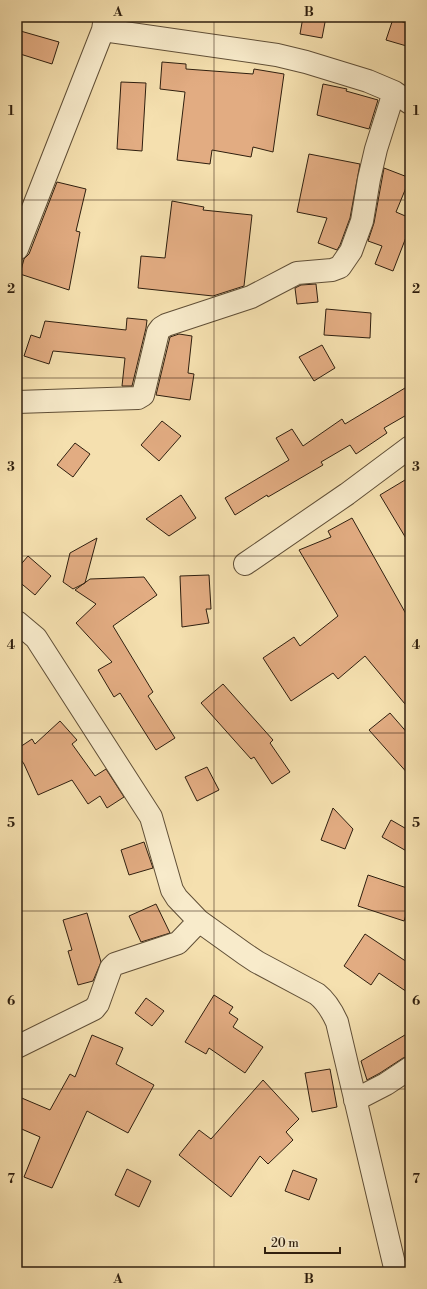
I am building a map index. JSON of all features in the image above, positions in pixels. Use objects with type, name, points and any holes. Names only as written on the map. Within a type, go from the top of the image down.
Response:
[{"type":"street","points":[[17,249],[104,23],[277,55],[306,62],[368,81],[402,97],[370,171],[362,221],[352,251],[340,267],[332,270],[296,273],[251,297],[166,325],[161,328],[158,332],[143,395],[138,398],[17,402]]},
{"type":"street","points":[[245,564],[348,494],[410,447]]},
{"type":"street","points":[[17,622],[36,638],[151,817],[172,890],[177,898],[199,922],[257,962],[324,999],[337,1022],[396,1272]]},
{"type":"street","points":[[17,1047],[94,1009],[98,1004],[111,968],[115,964],[178,943],[199,922]]},
{"type":"street","points":[[355,1100],[386,1084],[410,1068]]},
{"type":"building","points":[[303,17],[326,17],[322,38],[300,34]]},
{"type":"building","points":[[393,19],[410,24],[410,47],[386,40]]},
{"type":"building","points":[[17,30],[59,42],[52,64],[17,53]]},
{"type":"building","points":[[162,62],[186,64],[186,69],[253,74],[254,69],[284,74],[273,152],[253,147],[251,157],[212,150],[210,164],[177,160],[185,92],[160,89]]},
{"type":"building","points":[[121,82],[146,83],[142,151],[117,149]]},
{"type":"building","points":[[323,84],[347,89],[346,91],[378,100],[369,129],[317,115]]},
{"type":"building","points":[[309,154],[360,164],[350,218],[337,250],[318,243],[327,218],[297,212]]},
{"type":"building","points":[[384,168],[410,178],[396,212],[410,218],[410,227],[393,271],[375,264],[382,246],[368,241],[374,223]]},
{"type":"building","points":[[57,182],[86,189],[76,231],[80,232],[69,290],[20,274],[24,259],[29,254]]},
{"type":"building","points":[[172,201],[204,207],[203,210],[252,215],[244,286],[213,296],[138,288],[141,256],[165,258]]},
{"type":"building","points":[[316,284],[318,302],[297,304],[295,288],[301,285]]},
{"type":"building","points":[[326,309],[371,313],[370,338],[324,335]]},
{"type":"building","points":[[127,318],[147,320],[132,386],[122,386],[125,358],[53,351],[49,364],[24,356],[31,335],[40,338],[45,321],[126,330]]},
{"type":"building","points":[[179,334],[192,336],[188,373],[194,374],[190,400],[156,395],[170,337]]},
{"type":"building","points":[[322,345],[335,368],[314,381],[299,357]]},
{"type":"building","points":[[410,385],[410,413],[384,428],[387,433],[356,454],[350,445],[321,462],[323,465],[268,497],[267,495],[235,515],[225,498],[289,460],[276,438],[292,429],[303,446],[342,419],[345,424]]},
{"type":"building","points":[[162,421],[181,436],[159,461],[141,445]]},
{"type":"building","points":[[75,443],[90,454],[73,477],[57,465]]},
{"type":"building","points":[[410,477],[410,545],[380,495]]},
{"type":"building","points":[[181,495],[196,518],[169,536],[146,519]]},
{"type":"building","points":[[352,518],[410,621],[410,710],[365,656],[338,679],[333,673],[291,701],[263,658],[294,637],[300,646],[338,616],[299,550],[331,537],[328,531]]},
{"type":"building","points":[[97,538],[85,583],[73,589],[63,582],[70,553]]},
{"type":"building","points":[[28,556],[51,576],[35,595],[17,580],[17,569]]},
{"type":"building","points":[[209,575],[211,609],[206,609],[209,623],[182,627],[180,576]]},
{"type":"building","points":[[144,577],[157,595],[113,626],[153,692],[148,696],[175,738],[156,750],[120,693],[114,697],[98,670],[112,662],[76,623],[96,604],[75,590],[90,579]]},
{"type":"building","points":[[223,684],[273,740],[270,743],[290,772],[272,784],[254,757],[251,759],[201,703]]},
{"type":"building","points":[[390,713],[410,736],[410,776],[369,730]]},
{"type":"building","points":[[60,721],[77,740],[72,744],[95,776],[106,769],[124,797],[107,808],[100,796],[88,804],[72,780],[38,795],[24,764],[17,754],[17,749],[32,739],[35,744]]},
{"type":"building","points":[[207,767],[219,790],[197,801],[185,777]]},
{"type":"building","points":[[333,808],[353,829],[345,849],[321,840]]},
{"type":"building","points":[[391,820],[410,831],[410,853],[382,837]]},
{"type":"building","points":[[144,842],[153,868],[129,875],[121,850]]},
{"type":"building","points":[[368,875],[410,889],[410,903],[404,921],[358,906]]},
{"type":"building","points":[[156,904],[170,933],[141,942],[129,916]]},
{"type":"building","points":[[87,913],[101,962],[93,981],[78,985],[68,951],[72,950],[63,920]]},
{"type":"building","points":[[365,934],[410,964],[410,994],[379,973],[371,985],[344,966]]},
{"type":"building","points":[[214,995],[233,1007],[229,1013],[238,1019],[233,1027],[263,1047],[245,1073],[209,1048],[206,1054],[185,1042]]},
{"type":"building","points":[[146,998],[164,1011],[152,1026],[135,1013]]},
{"type":"building","points":[[410,1032],[410,1056],[403,1058],[367,1080],[361,1061]]},
{"type":"building","points":[[92,1035],[123,1048],[116,1064],[154,1085],[128,1133],[87,1111],[52,1188],[24,1177],[40,1137],[17,1127],[17,1096],[50,1110],[70,1074],[75,1077]]},
{"type":"building","points":[[330,1069],[337,1107],[312,1112],[305,1073]]},
{"type":"building","points":[[263,1080],[299,1119],[286,1132],[293,1140],[268,1164],[260,1156],[231,1197],[179,1155],[199,1130],[211,1139]]},
{"type":"building","points":[[127,1169],[151,1181],[139,1207],[115,1195]]},
{"type":"building","points":[[293,1170],[317,1179],[309,1200],[285,1191]]}]
